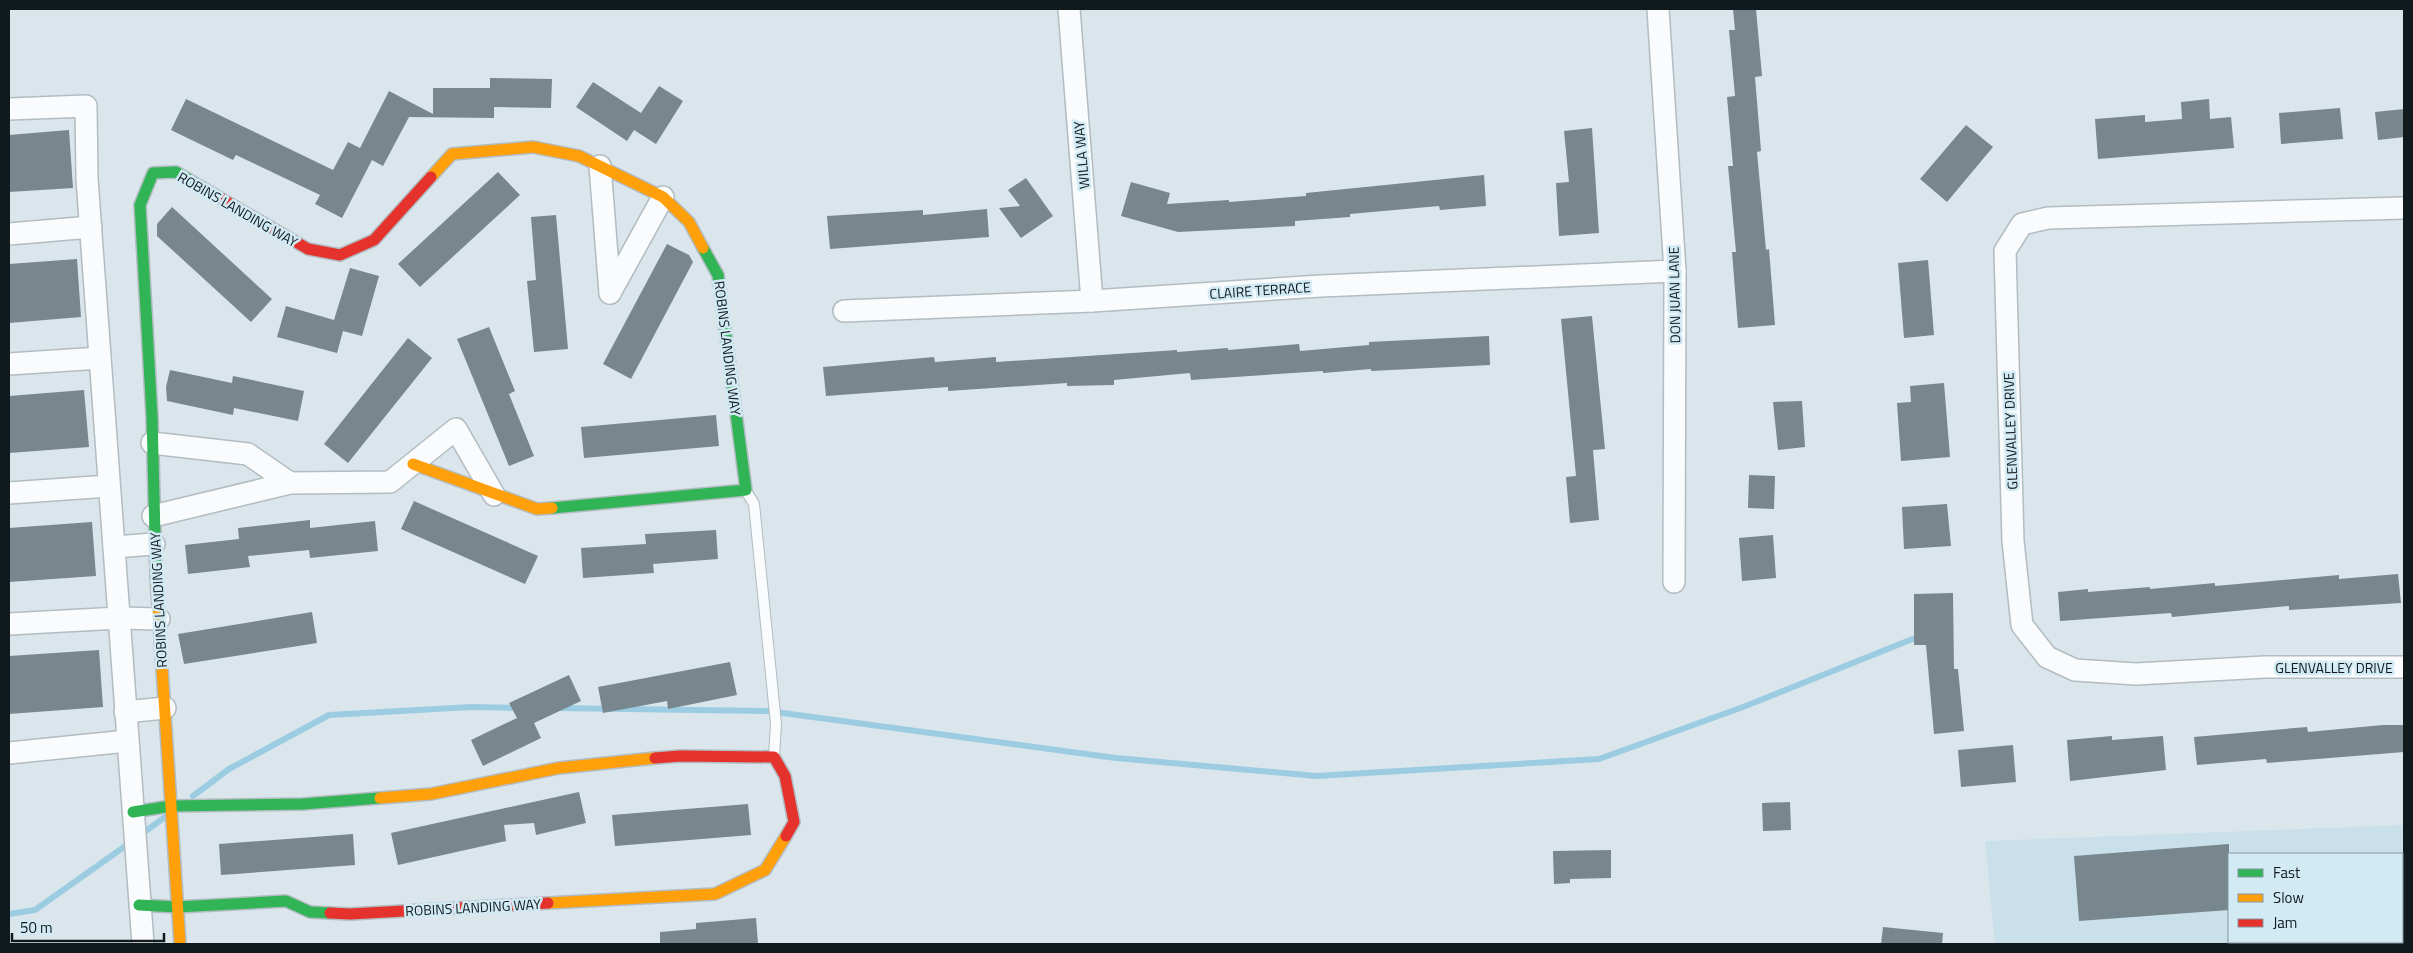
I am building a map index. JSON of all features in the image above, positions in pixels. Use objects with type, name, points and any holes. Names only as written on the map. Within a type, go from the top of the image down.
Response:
[{"type":"street","name":"WILLA WAY","points":[[1069,9],[1092,301]]},
{"type":"street","name":"DON JUAN LANE","points":[[1658,9],[1675,270],[1674,582]]},
{"type":"street","points":[[9,109],[86,106],[91,227],[143,944]]},
{"type":"street","name":"ROBINS LANDING WAY","points":[[180,944],[154,544],[152,443],[140,205],[153,172],[176,172],[308,249],[340,256],[374,240],[452,154],[533,147],[579,156],[663,197],[689,222],[718,275],[746,490]]},
{"type":"street","points":[[600,166],[610,293],[663,197]]},
{"type":"street","name":"GLENVALLEY DRIVE","points":[[2404,208],[2048,218],[2022,224],[2005,251],[2013,541],[2022,625],[2047,657],[2075,670],[2136,674],[2265,668],[2404,667]]},
{"type":"street","points":[[9,234],[91,227]]},
{"type":"street","name":"CLAIRE TERRACE","points":[[844,311],[1092,301],[1320,286],[1675,270]]},
{"type":"street","points":[[9,364],[100,358]]},
{"type":"street","points":[[153,516],[290,483],[390,482],[456,429],[494,495]]},
{"type":"street","points":[[152,443],[248,454],[290,483]]},
{"type":"street","points":[[413,464],[537,510],[746,490]]},
{"type":"street","points":[[9,493],[109,486]]},
{"type":"street","points":[[114,547],[154,544]]},
{"type":"street","points":[[9,624],[119,618],[159,619]]},
{"type":"street","points":[[125,712],[164,708]]},
{"type":"street","points":[[9,753],[128,741]]},
{"type":"street","points":[[132,812],[171,806],[303,804],[421,795],[559,768],[680,756],[774,757]]},
{"type":"street","name":"ROBINS LANDING WAY","points":[[139,905],[177,907],[286,901],[310,912],[350,914],[716,894],[765,870],[794,822],[785,776],[774,757]]},
{"type":"lane","points":[[746,490],[754,504],[776,724],[774,757]]},
{"type":"shaded area","points":[[2404,825],[2404,944],[1995,944],[1985,841]]},
{"type":"building","points":[[1733,9],[1756,9],[1762,76],[1755,77],[1761,151],[1757,152],[1766,250],[1769,249],[1775,325],[1738,328],[1732,252],[1736,252],[1728,166],[1733,166],[1727,97],[1735,96],[1729,30],[1735,30]]},
{"type":"building","points":[[490,78],[552,79],[551,108],[494,107],[494,118],[409,117],[383,166],[372,160],[342,218],[315,204],[320,195],[236,155],[233,160],[171,130],[186,99],[333,170],[348,142],[360,148],[389,91],[433,114],[433,88],[490,88]]},
{"type":"building","points":[[593,82],[641,113],[659,86],[683,101],[656,144],[634,130],[627,141],[576,107]]},
{"type":"building","points":[[2209,99],[2210,119],[2231,117],[2234,148],[2098,159],[2095,119],[2145,115],[2145,122],[2182,119],[2181,102]]},
{"type":"building","points":[[2340,108],[2343,139],[2281,144],[2279,113]]},
{"type":"building","points":[[2404,109],[2404,137],[2378,140],[2375,112]]},
{"type":"building","points":[[1966,125],[1993,147],[1947,202],[1920,179]]},
{"type":"building","points":[[1592,128],[1599,233],[1559,236],[1556,183],[1569,182],[1564,131]]},
{"type":"building","points":[[69,130],[73,188],[9,192],[9,135]]},
{"type":"building","points":[[498,172],[520,195],[420,287],[398,264]]},
{"type":"building","points":[[1484,175],[1486,206],[1440,210],[1439,206],[1350,214],[1350,217],[1295,221],[1295,226],[1178,232],[1121,216],[1131,182],[1170,193],[1167,204],[1229,200],[1229,202],[1306,196],[1306,193]]},
{"type":"building","points":[[1026,178],[1053,216],[1021,238],[999,208],[1020,206],[1008,190]]},
{"type":"building","points":[[172,207],[272,299],[251,322],[157,236],[157,224]]},
{"type":"building","points":[[987,209],[989,237],[830,249],[827,216],[923,210],[923,215]]},
{"type":"building","points":[[556,215],[568,349],[534,352],[527,281],[536,280],[531,217]]},
{"type":"building","points":[[667,244],[689,255],[693,262],[631,379],[603,364]]},
{"type":"building","points":[[77,259],[81,317],[9,323],[9,264]]},
{"type":"building","points":[[1928,260],[1934,335],[1904,338],[1898,263]]},
{"type":"building","points":[[350,268],[379,276],[362,336],[343,331],[337,353],[277,337],[286,306],[334,320]]},
{"type":"building","points":[[1592,316],[1605,449],[1593,450],[1599,520],[1570,523],[1566,477],[1576,476],[1561,319]]},
{"type":"building","points":[[489,327],[515,391],[509,394],[534,456],[509,466],[457,339]]},
{"type":"building","points":[[1489,336],[1490,365],[1371,371],[1371,369],[1323,373],[1323,371],[1191,380],[1190,373],[1114,380],[1114,385],[1067,386],[1067,383],[948,391],[948,387],[826,396],[823,367],[934,357],[935,362],[996,357],[996,362],[1177,350],[1177,352],[1228,348],[1228,350],[1299,344],[1300,351],[1369,345],[1369,342]]},
{"type":"building","points":[[408,338],[432,358],[348,463],[324,444]]},
{"type":"building","points":[[170,370],[232,383],[233,376],[304,391],[298,421],[234,408],[233,415],[167,401],[166,387]]},
{"type":"building","points":[[1944,383],[1950,457],[1901,461],[1897,403],[1911,402],[1910,386]]},
{"type":"building","points":[[84,390],[89,447],[9,453],[9,396]]},
{"type":"building","points":[[1802,401],[1805,447],[1778,450],[1773,402]]},
{"type":"building","points":[[716,415],[719,446],[584,458],[581,427]]},
{"type":"building","points":[[1749,475],[1775,476],[1774,509],[1748,508]]},
{"type":"building","points":[[414,501],[538,556],[525,584],[401,529]]},
{"type":"building","points":[[1947,504],[1951,546],[1904,549],[1902,507]]},
{"type":"building","points":[[310,520],[310,528],[375,521],[378,551],[310,558],[309,550],[248,556],[250,567],[188,574],[185,545],[239,539],[238,528]]},
{"type":"building","points":[[92,522],[96,576],[9,582],[9,528]]},
{"type":"building","points":[[716,530],[718,559],[653,564],[654,573],[583,578],[581,548],[646,544],[645,534]]},
{"type":"building","points":[[1773,535],[1776,578],[1742,581],[1739,538]]},
{"type":"building","points":[[2398,574],[2401,603],[2289,610],[2289,606],[2172,617],[2171,613],[2060,621],[2058,592],[2088,589],[2088,592],[2150,587],[2150,589],[2215,583],[2215,586],[2339,575],[2339,579]]},
{"type":"building","points":[[1953,593],[1954,669],[1958,669],[1964,731],[1934,734],[1926,645],[1914,645],[1914,594]]},
{"type":"building","points":[[312,612],[317,643],[184,664],[178,634]]},
{"type":"building","points":[[99,650],[103,707],[9,714],[9,656]]},
{"type":"building","points":[[730,662],[737,695],[668,709],[667,701],[603,713],[598,687]]},
{"type":"building","points":[[569,675],[581,701],[534,723],[541,738],[483,766],[471,740],[517,718],[509,703]]},
{"type":"building","points":[[2383,725],[2404,725],[2404,752],[2267,763],[2266,759],[2197,765],[2194,737],[2307,727],[2308,732]]},
{"type":"building","points":[[2112,736],[2112,740],[2163,736],[2166,770],[2070,781],[2067,740]]},
{"type":"building","points":[[2013,745],[2016,782],[1961,787],[1958,750]]},
{"type":"building","points":[[579,792],[586,823],[536,835],[534,823],[504,825],[506,841],[398,865],[391,833]]},
{"type":"building","points":[[1790,802],[1791,830],[1763,831],[1762,803]]},
{"type":"building","points":[[748,804],[751,835],[615,846],[612,815]]},
{"type":"building","points":[[353,834],[355,865],[221,875],[219,844]]},
{"type":"building","points":[[2229,844],[2228,910],[2079,921],[2074,856]]},
{"type":"building","points":[[1611,850],[1611,878],[1570,879],[1570,883],[1554,884],[1553,851]]},
{"type":"building","points":[[756,918],[758,944],[660,944],[660,932],[696,929],[696,923]]},
{"type":"building","points":[[1883,927],[1943,933],[1942,944],[1881,944]]},
{"type":"waterway","points":[[558,708],[768,711],[1116,758],[1316,776],[1599,759],[1743,707],[1920,636]]},
{"type":"waterway","points":[[193,796],[229,769],[329,715],[471,707],[520,708]]},
{"type":"waterway","points":[[139,836],[165,817]]},
{"type":"waterway","points":[[9,914],[35,910],[131,842]]},
{"type":"traffic: fast","points":[[156,576],[152,416],[140,205],[153,173],[176,172],[215,195]]},
{"type":"traffic: fast","points":[[552,508],[746,490],[718,275],[703,248]]},
{"type":"traffic: fast","points":[[133,812],[171,806],[303,804],[380,798]]},
{"type":"traffic: fast","points":[[139,905],[177,907],[286,901],[310,912],[330,913]]},
{"type":"traffic: slow","points":[[431,177],[452,154],[533,147],[579,156],[663,197],[689,222],[703,248]]},
{"type":"traffic: slow","points":[[413,464],[537,509],[552,508]]},
{"type":"traffic: slow","points":[[156,576],[180,944]]},
{"type":"traffic: slow","points":[[380,798],[431,794],[559,768],[655,758]]},
{"type":"traffic: slow","points":[[548,903],[715,894],[765,870],[786,836]]},
{"type":"traffic: jam","points":[[215,195],[308,249],[340,255],[374,240],[431,177]]},
{"type":"traffic: jam","points":[[655,758],[680,756],[774,757],[785,776],[794,822],[786,836]]},
{"type":"traffic: jam","points":[[330,913],[350,914],[548,903]]}]
